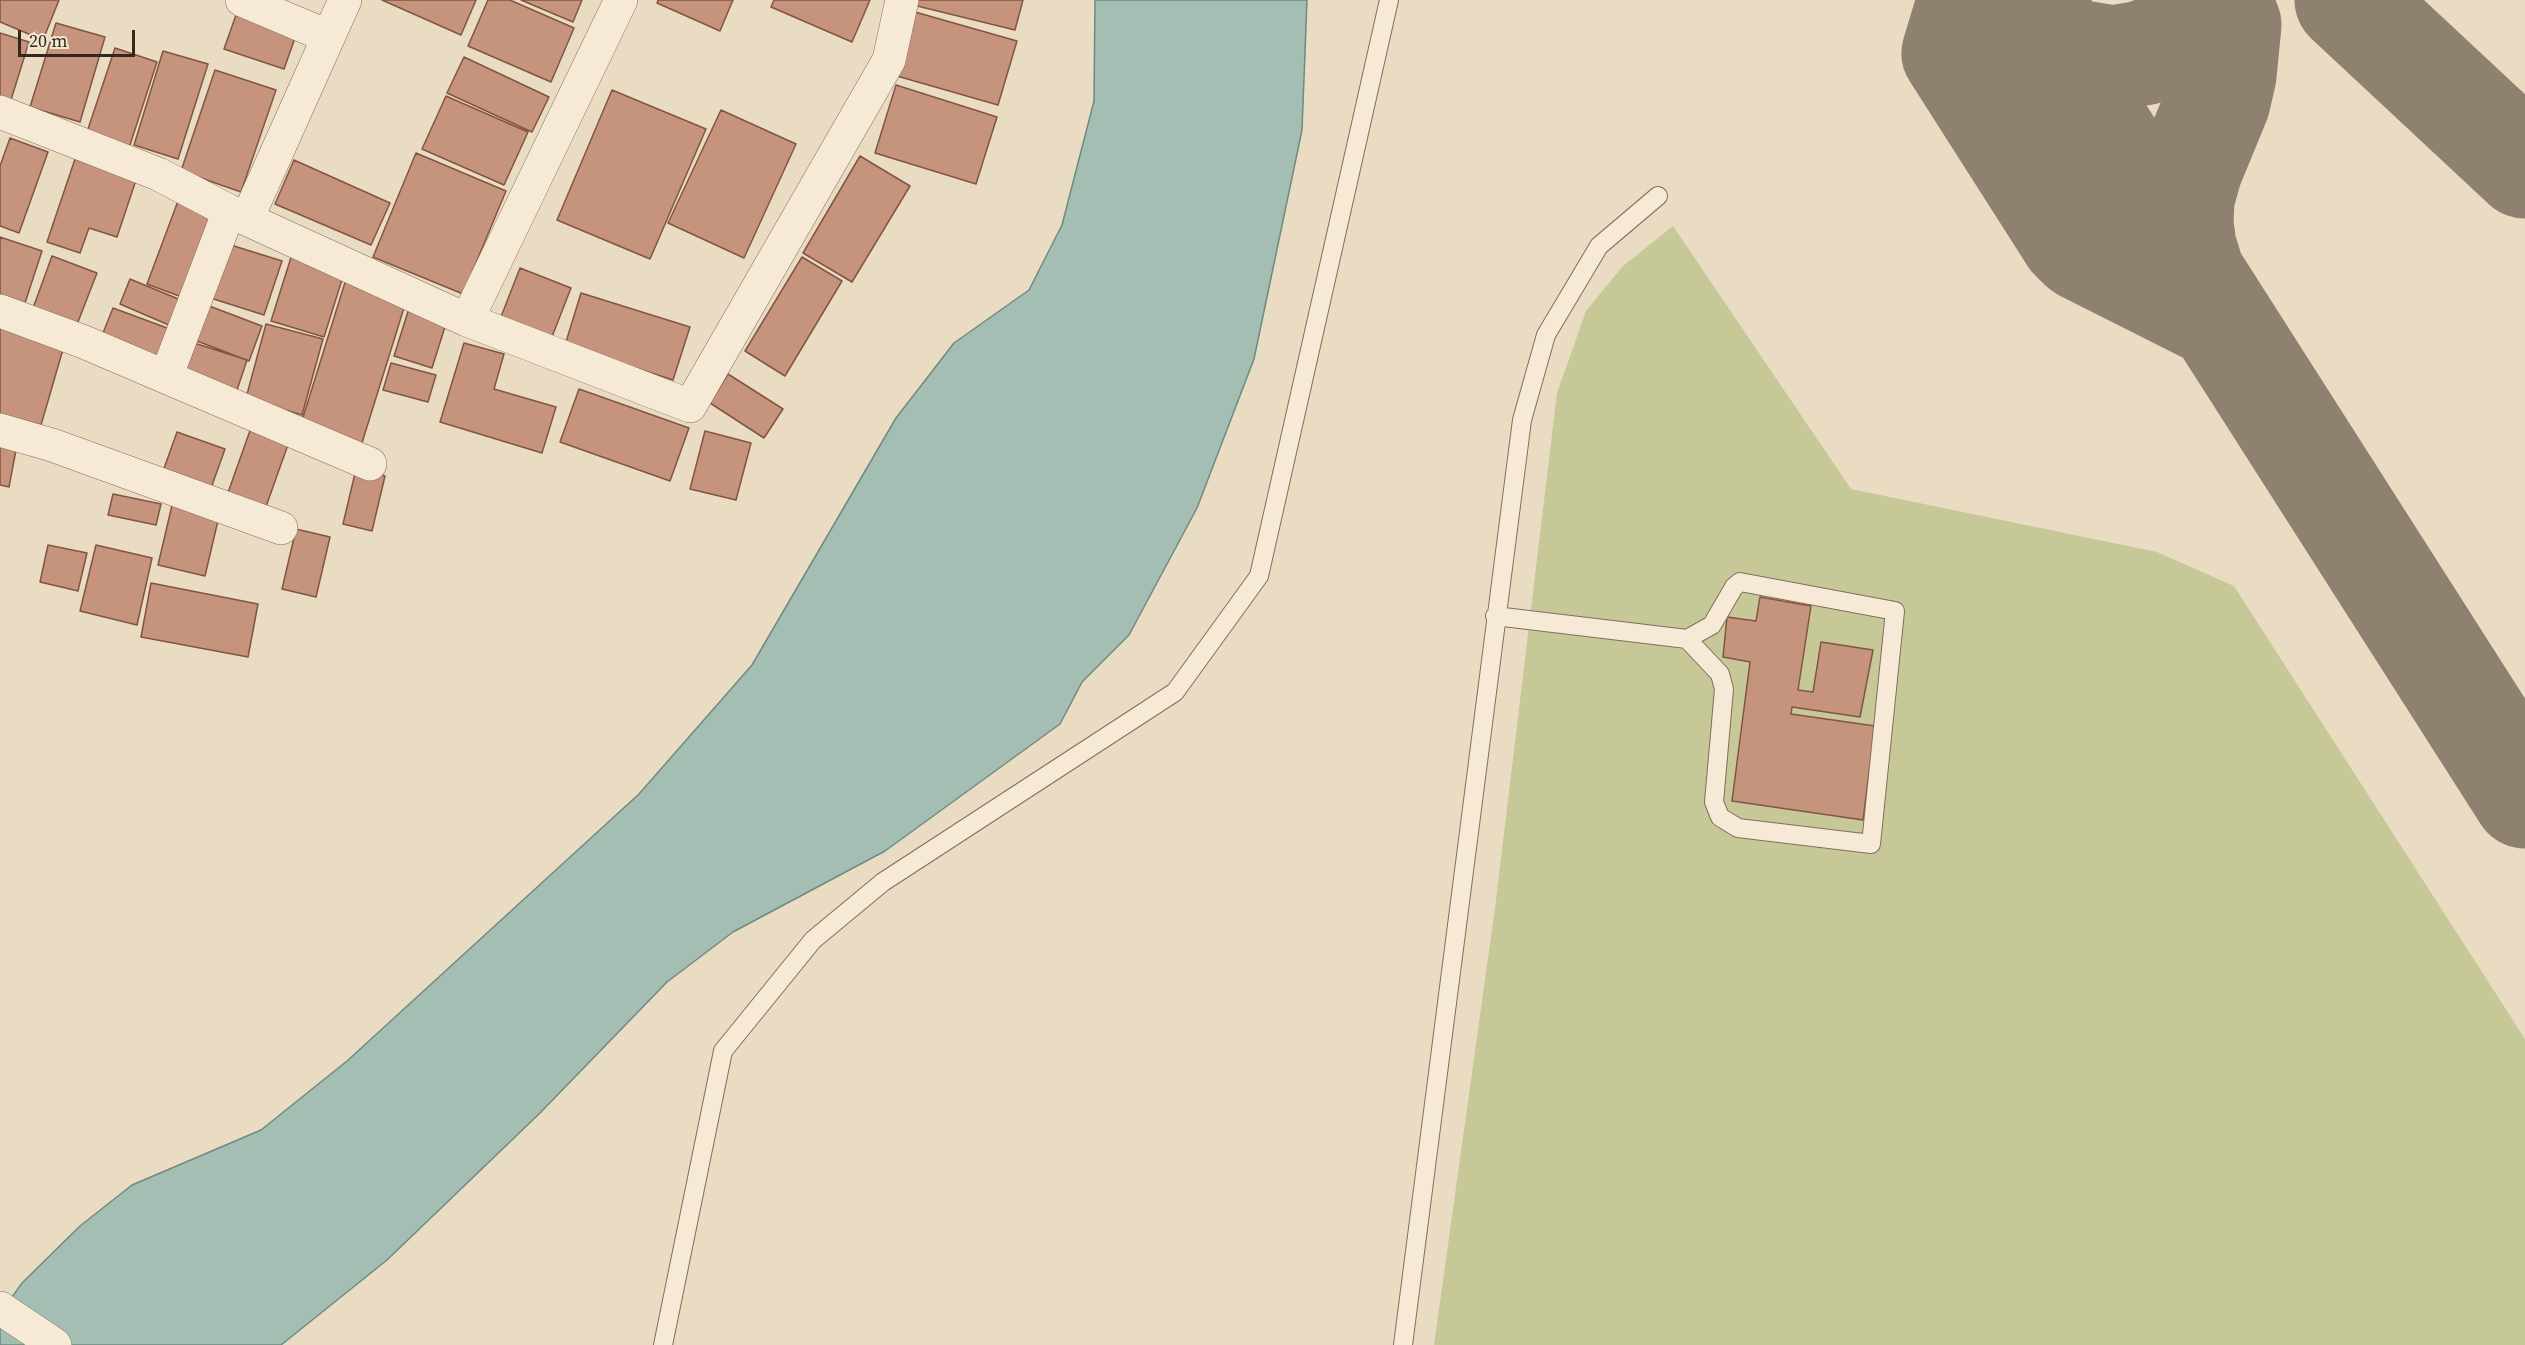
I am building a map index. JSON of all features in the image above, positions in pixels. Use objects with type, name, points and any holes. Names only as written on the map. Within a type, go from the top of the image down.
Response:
[{"type":"street","points":[[242,0],[327,36]]},
{"type":"street","points":[[166,377],[238,214],[345,0]]},
{"type":"street","points":[[467,320],[621,0]]},
{"type":"street","points":[[0,112],[158,174],[238,214],[467,320],[690,406],[889,60],[902,0]]},
{"type":"street","points":[[0,310],[166,377],[370,464]]},
{"type":"street","points":[[0,430],[52,445],[281,528]]},
{"type":"street","points":[[0,1308],[55,1345]]},
{"type":"lane","points":[[663,1345],[723,1051],[813,940],[882,882],[1175,692],[1259,576],[1389,0]]},
{"type":"lane","points":[[1403,1345],[1522,420],[1546,335],[1599,246],[1658,196]]},
{"type":"lane","points":[[1495,616],[1688,639],[1712,625],[1734,587],[1740,582],[1896,611],[1871,844],[1738,828],[1720,817],[1714,802],[1724,689],[1720,674],[1688,639]]},
{"type":"green space","points":[[1673,226],[1851,489],[2157,552],[2234,586],[2525,1039],[2525,1345],[1434,1345],[1495,908],[1557,393],[1586,311],[1623,266]]},
{"type":"shaded area","points":[[1095,0],[1307,0],[1302,130],[1254,359],[1197,508],[1129,635],[1082,682],[1060,724],[885,851],[733,932],[667,982],[540,1113],[387,1260],[281,1345],[0,1345],[0,1314],[22,1283],[80,1226],[132,1185],[261,1130],[347,1061],[639,794],[752,665],[896,418],[954,343],[1029,290],[1062,225],[1094,101]]},
{"type":"building","points":[[0,0],[59,0],[43,40],[0,22]]},
{"type":"building","points":[[382,0],[476,0],[461,35]]},
{"type":"building","points":[[488,0],[510,0],[574,28],[551,82],[468,46]]},
{"type":"building","points":[[521,0],[582,0],[573,22]]},
{"type":"building","points":[[658,0],[733,0],[720,31],[657,3]]},
{"type":"building","points":[[774,0],[870,0],[852,42],[771,7]]},
{"type":"building","points":[[910,0],[1023,0],[1015,30],[909,4]]},
{"type":"building","points":[[908,10],[1017,41],[998,105],[890,74]]},
{"type":"building","points":[[236,15],[296,35],[284,69],[224,49]]},
{"type":"building","points":[[56,23],[105,37],[80,122],[30,107]]},
{"type":"building","points":[[0,33],[29,42],[10,103],[0,100]]},
{"type":"building","points":[[115,48],[157,62],[128,151],[85,138]]},
{"type":"building","points":[[163,51],[208,64],[178,159],[134,145]]},
{"type":"building","points":[[464,57],[549,97],[532,132],[447,93]]},
{"type":"building","points":[[215,70],[276,90],[241,192],[181,171]]},
{"type":"building","points":[[896,85],[997,117],[976,184],[875,153]]},
{"type":"building","points":[[612,90],[706,129],[650,259],[557,220]]},
{"type":"building","points":[[446,96],[528,132],[504,185],[422,149]]},
{"type":"building","points":[[721,110],[796,144],[744,258],[668,223]]},
{"type":"building","points":[[10,138],[48,152],[19,233],[0,226],[0,166]]},
{"type":"building","points":[[416,153],[506,191],[463,294],[373,257]]},
{"type":"building","points":[[860,156],[910,186],[852,282],[803,253]]},
{"type":"building","points":[[75,159],[136,180],[117,237],[89,228],[80,253],[47,242]]},
{"type":"building","points":[[294,160],[390,203],[371,245],[275,204]]},
{"type":"building","points":[[181,193],[221,208],[187,299],[147,284]]},
{"type":"building","points":[[0,237],[42,251],[23,309],[0,302]]},
{"type":"building","points":[[218,241],[282,261],[264,315],[201,295]]},
{"type":"building","points":[[293,251],[346,267],[324,337],[271,321]]},
{"type":"building","points":[[52,256],[97,273],[76,327],[32,311]]},
{"type":"building","points":[[802,257],[842,281],[785,376],[745,351]]},
{"type":"building","points":[[520,268],[571,288],[548,347],[497,327]]},
{"type":"building","points":[[347,276],[408,295],[361,446],[300,427]]},
{"type":"building","points":[[130,279],[188,303],[178,329],[120,304]]},
{"type":"building","points":[[581,293],[690,327],[673,380],[565,345]]},
{"type":"building","points":[[196,301],[262,326],[249,361],[184,336]]},
{"type":"building","points":[[411,302],[449,314],[432,368],[394,356]]},
{"type":"building","points":[[113,308],[178,332],[166,363],[101,338]]},
{"type":"building","points":[[3,321],[66,339],[41,425],[0,414],[0,331]]},
{"type":"building","points":[[266,324],[323,339],[302,415],[246,398]]},
{"type":"building","points":[[185,340],[247,360],[235,396],[173,375]]},
{"type":"building","points":[[464,343],[504,354],[494,389],[556,407],[542,453],[440,422]]},
{"type":"building","points":[[391,363],[436,375],[428,402],[383,390]]},
{"type":"building","points":[[728,374],[783,409],[764,438],[710,403]]},
{"type":"building","points":[[579,389],[689,428],[670,481],[560,442]]},
{"type":"building","points":[[252,425],[290,439],[263,515],[225,501]]},
{"type":"building","points":[[705,431],[751,443],[736,500],[690,489]]},
{"type":"building","points":[[177,432],[225,449],[210,491],[162,474]]},
{"type":"building","points":[[0,447],[16,450],[9,487],[0,485]]},
{"type":"building","points":[[356,469],[385,476],[372,531],[343,524]]},
{"type":"building","points":[[113,494],[161,504],[156,525],[108,515]]},
{"type":"building","points":[[173,501],[220,512],[205,576],[158,565]]},
{"type":"building","points":[[296,529],[330,537],[316,597],[282,589]]},
{"type":"building","points":[[48,545],[87,553],[78,591],[40,582]]},
{"type":"building","points":[[96,545],[152,558],[137,625],[80,611]]},
{"type":"building","points":[[151,583],[258,604],[248,657],[141,637]]},
{"type":"building","points":[[1760,597],[1811,606],[1798,690],[1813,692],[1821,642],[1873,650],[1860,717],[1792,707],[1791,714],[1875,726],[1863,820],[1732,801],[1750,662],[1723,657],[1727,617],[1756,621]]},
{"type":"taxiway","points":[[1970,0],[1954,53],[2072,238],[2082,248],[2219,317]]},
{"type":"taxiway","points":[[2017,0],[2525,796]]},
{"type":"taxiway","points":[[2027,15],[2070,51],[2113,58],[2143,53],[2169,43],[2215,0]]},
{"type":"taxiway","points":[[2193,276],[2184,247],[2181,224],[2182,198],[2190,169],[2218,101],[2224,75],[2229,25],[2219,0]]},
{"type":"taxiway","points":[[2347,0],[2525,166]]}]
